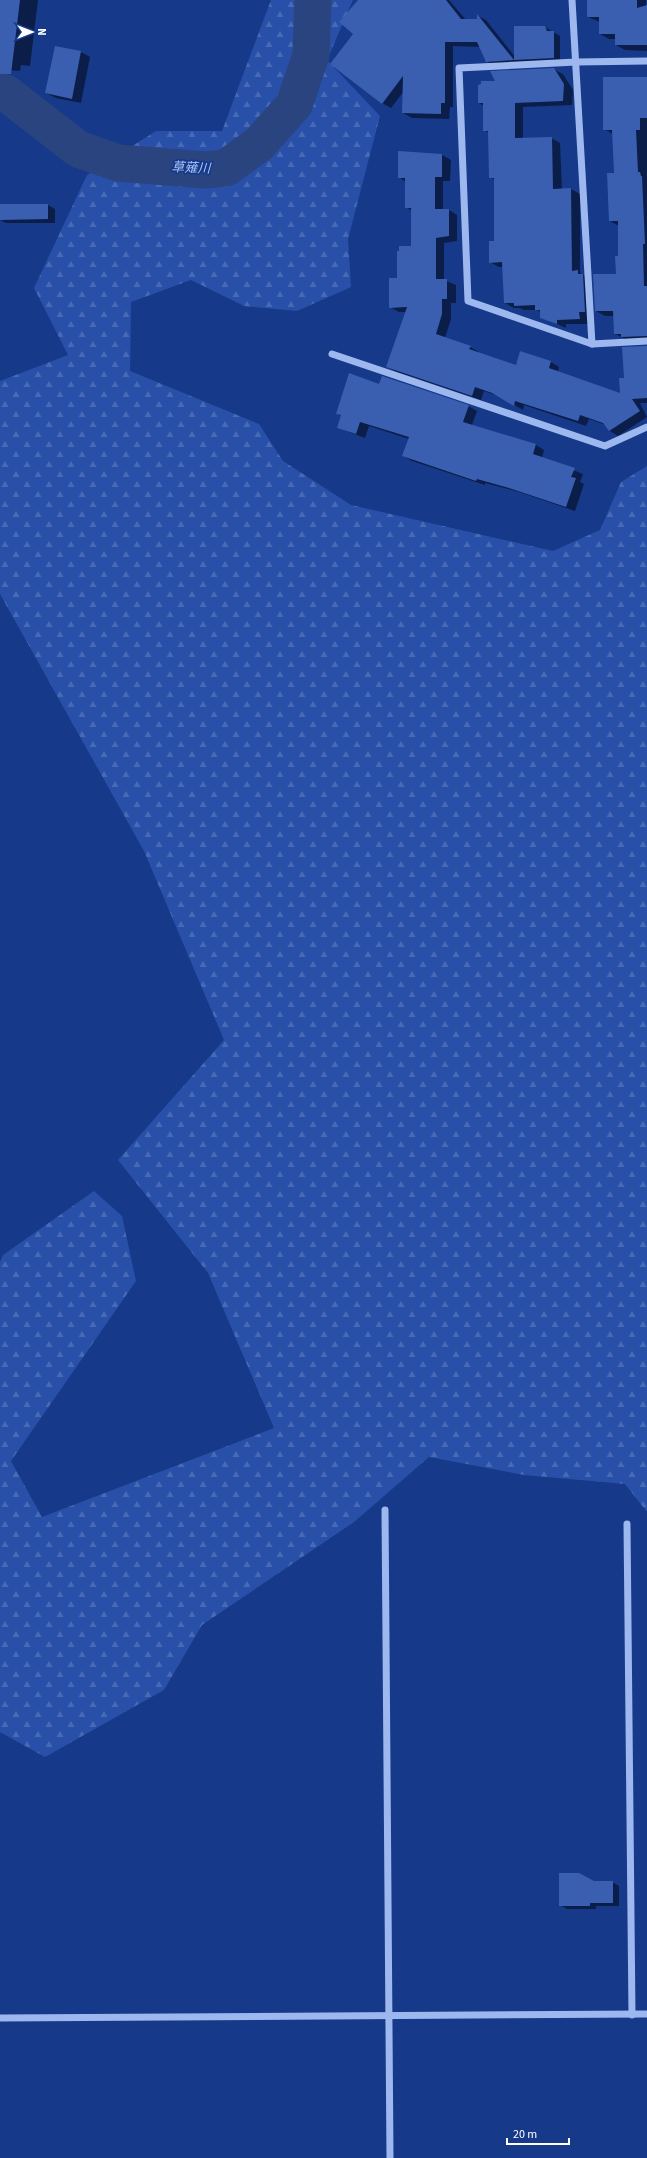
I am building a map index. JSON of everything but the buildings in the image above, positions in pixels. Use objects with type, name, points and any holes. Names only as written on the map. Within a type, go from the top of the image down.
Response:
[{"type":"street","points":[[572,0],[592,344]]},
{"type":"street","points":[[647,61],[576,62],[459,68],[468,301],[592,344],[647,341]]},
{"type":"street","points":[[332,354],[605,446],[647,427]]},
{"type":"street","points":[[385,1510],[390,2158]]},
{"type":"street","points":[[627,1524],[632,2015]]},
{"type":"street","points":[[0,2018],[647,2014]]},
{"type":"green space","points":[[271,0],[353,0],[327,60],[380,116],[348,239],[351,287],[297,311],[244,306],[191,280],[131,302],[130,371],[259,424],[283,461],[351,505],[553,551],[600,530],[621,482],[647,466],[647,1512],[625,1484],[524,1475],[429,1457],[354,1522],[202,1625],[164,1690],[45,1757],[0,1732],[0,1262],[3,1255],[94,1191],[122,1216],[136,1281],[11,1461],[42,1517],[274,1428],[208,1273],[118,1160],[224,1040],[144,851],[0,594],[0,381],[68,355],[34,288],[87,175],[156,131],[222,131]]},
{"type":"waterway","name":"草薙川","points":[[0,92],[6,93],[78,149],[118,163],[205,170],[226,168],[259,144],[294,105],[311,55],[313,0]]}]
